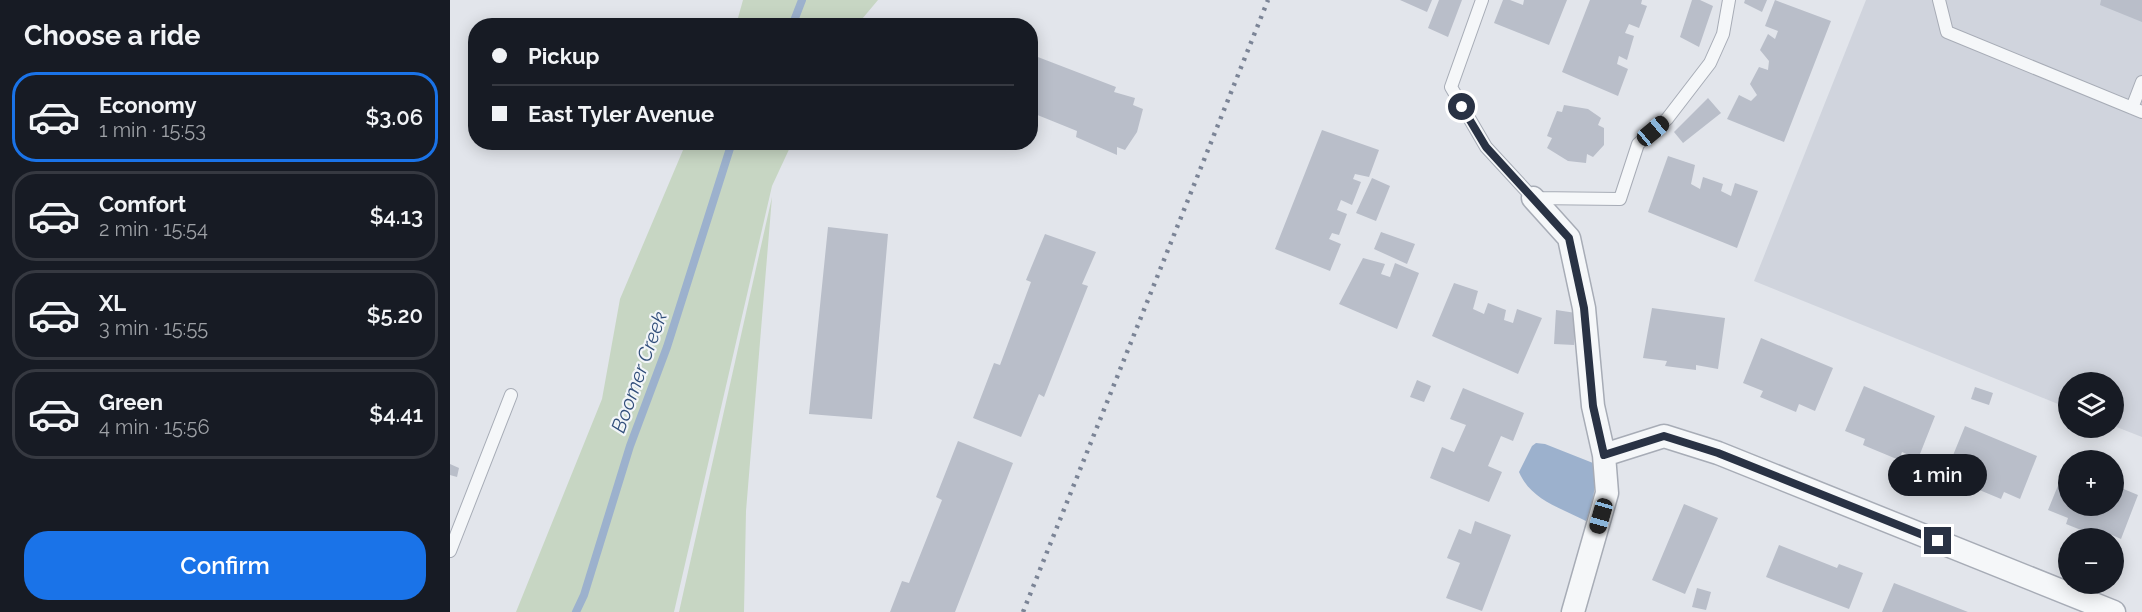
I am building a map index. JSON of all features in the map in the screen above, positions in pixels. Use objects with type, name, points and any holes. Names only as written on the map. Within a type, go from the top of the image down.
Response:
[{"type":"street","points":[[1533,198],[1569,238],[1584,308],[1593,406],[1604,455],[1607,493],[1573,612]]},
{"type":"street","points":[[1604,455],[1664,436],[1718,453],[2114,612]]},
{"type":"lane","points":[[1482,0],[1451,87],[1486,147],[1533,198],[1620,199],[1638,144],[1667,119],[1710,63],[1723,34],[1729,0]]},
{"type":"lane","points":[[1939,0],[1947,32],[2137,110],[2142,82]]},
{"type":"lane","points":[[450,551],[511,395]]},
{"type":"shaded area","points":[[1866,0],[2142,0],[2142,437],[2124,430],[2124,372],[2058,372],[2058,404],[1754,281]]},
{"type":"green space","points":[[743,0],[878,0],[863,18],[738,18]]},
{"type":"green space","points":[[683,150],[789,150],[772,186],[674,612],[516,612],[602,399],[620,299]]},
{"type":"green space","points":[[772,197],[746,511],[744,612],[679,612]]},
{"type":"water","points":[[1536,443],[1545,444],[1593,463],[1594,492],[1586,521],[1548,502],[1524,482],[1519,472],[1532,446]]},
{"type":"building","points":[[1400,0],[1432,0],[1427,12]]},
{"type":"building","points":[[1439,0],[1462,0],[1448,37],[1428,28]]},
{"type":"building","points":[[1503,0],[1523,5],[1524,0],[1567,0],[1549,45],[1494,23]]},
{"type":"building","points":[[1590,0],[1642,0],[1641,4],[1647,6],[1639,28],[1629,24],[1625,33],[1634,36],[1627,60],[1619,56],[1617,64],[1628,69],[1618,96],[1562,72]]},
{"type":"building","points":[[1692,0],[1700,0],[1713,6],[1699,47],[1680,37]]},
{"type":"building","points":[[1745,0],[1767,0],[1762,12],[1744,3]]},
{"type":"building","points":[[1775,0],[1831,21],[1784,142],[1727,119],[1739,95],[1751,101],[1757,95],[1750,84],[1759,67],[1768,70],[1769,61],[1760,50],[1768,34],[1775,39],[1778,31],[1765,26]]},
{"type":"building","points":[[2101,0],[2142,0],[2142,22],[2100,5]]},
{"type":"building","points":[[1038,57],[1116,87],[1114,92],[1135,98],[1133,105],[1143,109],[1137,132],[1125,150],[1117,147],[1117,155],[1076,137],[1077,131],[1038,115]]},
{"type":"building","points":[[1708,98],[1721,113],[1683,143],[1674,132]]},
{"type":"building","points":[[1564,105],[1588,109],[1601,118],[1598,125],[1604,128],[1604,145],[1593,157],[1587,154],[1586,163],[1568,161],[1547,148],[1552,138],[1547,136],[1557,111],[1562,112]]},
{"type":"building","points":[[1322,130],[1379,150],[1369,177],[1355,174],[1353,179],[1361,182],[1352,205],[1341,200],[1337,210],[1347,214],[1339,235],[1332,233],[1329,239],[1341,244],[1330,271],[1275,249]]},
{"type":"building","points":[[1668,156],[1695,165],[1691,184],[1700,189],[1703,177],[1723,184],[1721,191],[1731,196],[1735,183],[1758,191],[1737,248],[1648,212]]},
{"type":"building","points":[[1372,178],[1390,186],[1376,221],[1356,213]]},
{"type":"building","points":[[828,227],[888,234],[872,419],[809,414]]},
{"type":"building","points":[[1381,232],[1415,244],[1407,264],[1374,249]]},
{"type":"building","points":[[1045,234],[1096,252],[1082,284],[1088,286],[1044,397],[1039,394],[1021,437],[973,418],[994,363],[1000,365],[1031,282],[1026,280]]},
{"type":"building","points":[[1363,258],[1385,264],[1381,274],[1390,277],[1395,263],[1419,273],[1397,329],[1339,304]]},
{"type":"building","points":[[1454,283],[1478,291],[1473,309],[1484,314],[1488,303],[1506,310],[1504,320],[1513,323],[1517,309],[1542,318],[1518,374],[1432,336]]},
{"type":"building","points":[[1652,308],[1725,318],[1718,369],[1696,365],[1696,370],[1665,366],[1667,361],[1643,358]]},
{"type":"building","points":[[1556,310],[1576,313],[1574,345],[1554,344]]},
{"type":"building","points":[[1761,338],[1833,368],[1815,411],[1799,404],[1796,412],[1760,397],[1763,391],[1743,383]]},
{"type":"building","points":[[1417,380],[1431,386],[1424,402],[1410,397]]},
{"type":"building","points":[[1864,386],[1935,416],[1918,459],[1902,452],[1899,460],[1863,445],[1865,439],[1845,431]]},
{"type":"building","points":[[1975,387],[1993,393],[1989,405],[1971,399]]},
{"type":"building","points":[[1463,388],[1524,413],[1513,441],[1501,436],[1488,466],[1502,472],[1489,502],[1430,478],[1442,447],[1454,452],[1466,425],[1450,419]]},
{"type":"building","points":[[1965,426],[2037,456],[2020,499],[2004,492],[2001,499],[1965,484],[1967,478],[1947,470]]},
{"type":"building","points":[[958,441],[1013,463],[955,612],[890,612],[902,581],[909,583],[942,500],[936,497]]},
{"type":"building","points":[[450,464],[459,468],[457,477],[450,475]]},
{"type":"building","points":[[2058,486],[2058,514],[2048,510]]},
{"type":"building","points":[[2124,489],[2138,495],[2124,531],[2124,528],[2076,528],[2066,524],[2068,518],[2063,516],[2124,516]]},
{"type":"building","points":[[1684,504],[1718,518],[1685,594],[1652,580]]},
{"type":"building","points":[[1475,521],[1511,535],[1482,611],[1446,598],[1460,563],[1447,558],[1459,529],[1471,534]]},
{"type":"building","points":[[1779,545],[1837,568],[1839,564],[1863,573],[1849,609],[1766,577]]},
{"type":"building","points":[[1894,583],[1968,612],[1882,612]]},
{"type":"building","points":[[1697,588],[1711,592],[1706,610],[1692,607]]},
{"type":"waterway","name":"Boomer Creek","points":[[795,18],[802,0]]},
{"type":"waterway","name":"Boomer Creek","points":[[576,612],[584,595],[630,446],[667,347],[729,150]]},
{"type":"railway","points":[[1023,612],[1268,0]]},
{"type":"route","points":[[1462,107],[1486,147],[1569,238],[1584,308],[1593,406],[1604,455],[1664,436],[1718,453],[1938,541]]}]
